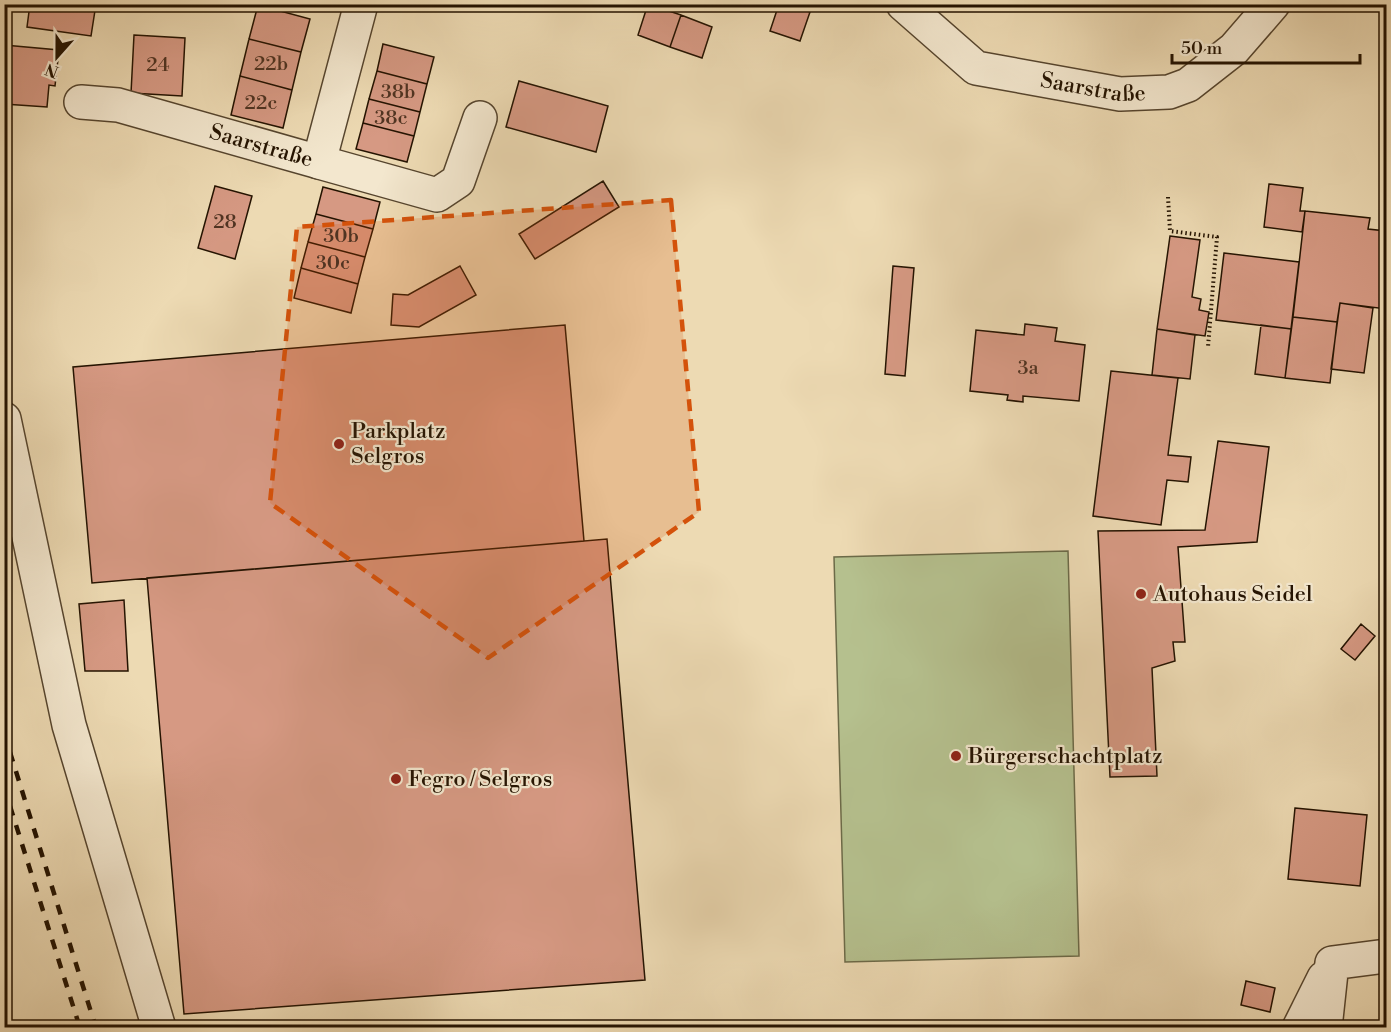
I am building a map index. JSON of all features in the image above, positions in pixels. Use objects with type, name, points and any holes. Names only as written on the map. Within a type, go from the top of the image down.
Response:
[{"type":"street","name":"Saarstraße","points":[[81,102],[118,105],[319,162],[361,4]]},
{"type":"street","name":"Saarstraße","points":[[903,4],[976,68],[1120,94],[1169,92],[1188,85],[1234,49],[1273,4]]},
{"type":"street","points":[[319,162],[437,195],[459,181],[480,118]]},
{"type":"street","points":[[4,419],[69,725],[159,1028]]},
{"type":"street","points":[[1332,963],[1386,956]]},
{"type":"street","points":[[1299,1028],[1332,963]]},
{"type":"street","points":[[1325,1028],[1332,963]]},
{"type":"path","points":[[1168,197],[1170,231],[1217,237],[1208,347]]},
{"type":"highlighted area","points":[[671,200],[699,512],[488,658],[270,503],[297,227]]},
{"type":"green space","name":"Bürgerschachtplatz","points":[[1068,551],[1079,956],[845,962],[834,557]]},
{"type":"building","points":[[30,4],[96,4],[91,36],[27,27]]},
{"type":"building","points":[[648,4],[681,15],[670,47],[638,35]]},
{"type":"building","points":[[779,4],[810,12],[800,41],[770,31]]},
{"type":"building","points":[[258,5],[310,19],[301,52],[249,39]]},
{"type":"building","points":[[681,15],[712,27],[702,58],[670,47]]},
{"type":"building","points":[[134,35],[185,38],[182,96],[131,93]]},
{"type":"building","points":[[249,39],[301,52],[292,90],[240,76]]},
{"type":"building","points":[[383,44],[434,57],[427,84],[377,71]]},
{"type":"building","points":[[4,45],[59,50],[55,86],[49,85],[47,107],[4,104]]},
{"type":"building","points":[[377,71],[427,84],[420,112],[369,99]]},
{"type":"building","points":[[240,76],[292,90],[283,128],[231,115]]},
{"type":"building","points":[[519,81],[608,106],[596,152],[506,127]]},
{"type":"building","points":[[369,99],[420,112],[414,136],[363,123]]},
{"type":"building","points":[[363,123],[414,136],[407,162],[356,149]]},
{"type":"building","points":[[603,181],[619,207],[535,259],[519,234]]},
{"type":"building","points":[[1269,184],[1303,188],[1300,211],[1305,211],[1302,232],[1264,227]]},
{"type":"building","points":[[215,186],[252,196],[235,259],[198,248]]},
{"type":"building","points":[[323,187],[380,202],[373,229],[316,214]]},
{"type":"building","points":[[1305,211],[1370,218],[1368,229],[1386,231],[1386,309],[1340,303],[1337,322],[1293,317]]},
{"type":"building","points":[[316,214],[373,229],[365,257],[308,242]]},
{"type":"building","points":[[1170,236],[1200,240],[1192,297],[1201,299],[1199,310],[1209,312],[1205,336],[1157,329]]},
{"type":"building","points":[[308,242],[365,257],[358,284],[301,268]]},
{"type":"building","points":[[1224,253],[1299,262],[1291,329],[1216,320]]},
{"type":"building","points":[[460,266],[476,295],[419,327],[391,325],[393,294],[408,295]]},
{"type":"building","points":[[893,266],[914,268],[905,376],[885,374]]},
{"type":"building","points":[[301,268],[358,284],[351,313],[294,298]]},
{"type":"building","points":[[1340,303],[1373,308],[1364,373],[1331,369]]},
{"type":"building","points":[[1293,317],[1337,322],[1330,383],[1285,378]]},
{"type":"building","points":[[1025,324],[1057,328],[1055,341],[1085,345],[1079,401],[1023,396],[1023,402],[1007,400],[1008,395],[970,391],[976,330],[1024,335]]},
{"type":"building","name":"Parkplatz Selgros","points":[[565,325],[584,541],[92,583],[73,367]]},
{"type":"building","points":[[1261,325],[1291,329],[1285,378],[1255,374]]},
{"type":"building","points":[[1157,329],[1195,335],[1190,379],[1152,375]]},
{"type":"building","points":[[1111,371],[1178,378],[1168,455],[1191,457],[1188,482],[1167,480],[1161,525],[1093,516]]},
{"type":"building","name":"Autohaus Seidel","points":[[1218,441],[1269,447],[1257,542],[1178,547],[1185,642],[1173,642],[1175,661],[1152,668],[1157,776],[1110,777],[1098,531],[1205,530]]},
{"type":"building","name":"Fegro / Selgros","points":[[607,539],[645,980],[184,1014],[147,578]]},
{"type":"building","points":[[124,600],[128,671],[85,671],[79,604]]},
{"type":"building","points":[[1361,624],[1375,636],[1355,660],[1341,649]]},
{"type":"building","points":[[1295,808],[1367,815],[1360,886],[1288,879]]},
{"type":"building","points":[[1246,981],[1275,988],[1270,1012],[1241,1005]]},
{"type":"railway","points":[[4,733],[96,1028]]},
{"type":"railway","points":[[4,787],[80,1028]]},
{"type":"place","name":"Parkplatz Selgros","points":[[339,444]]},
{"type":"place","name":"Autohaus Seidel","points":[[1141,594]]},
{"type":"place","name":"Bürgerschachtplatz","points":[[956,756]]},
{"type":"place","name":"Fegro / Selgros","points":[[396,779]]}]
